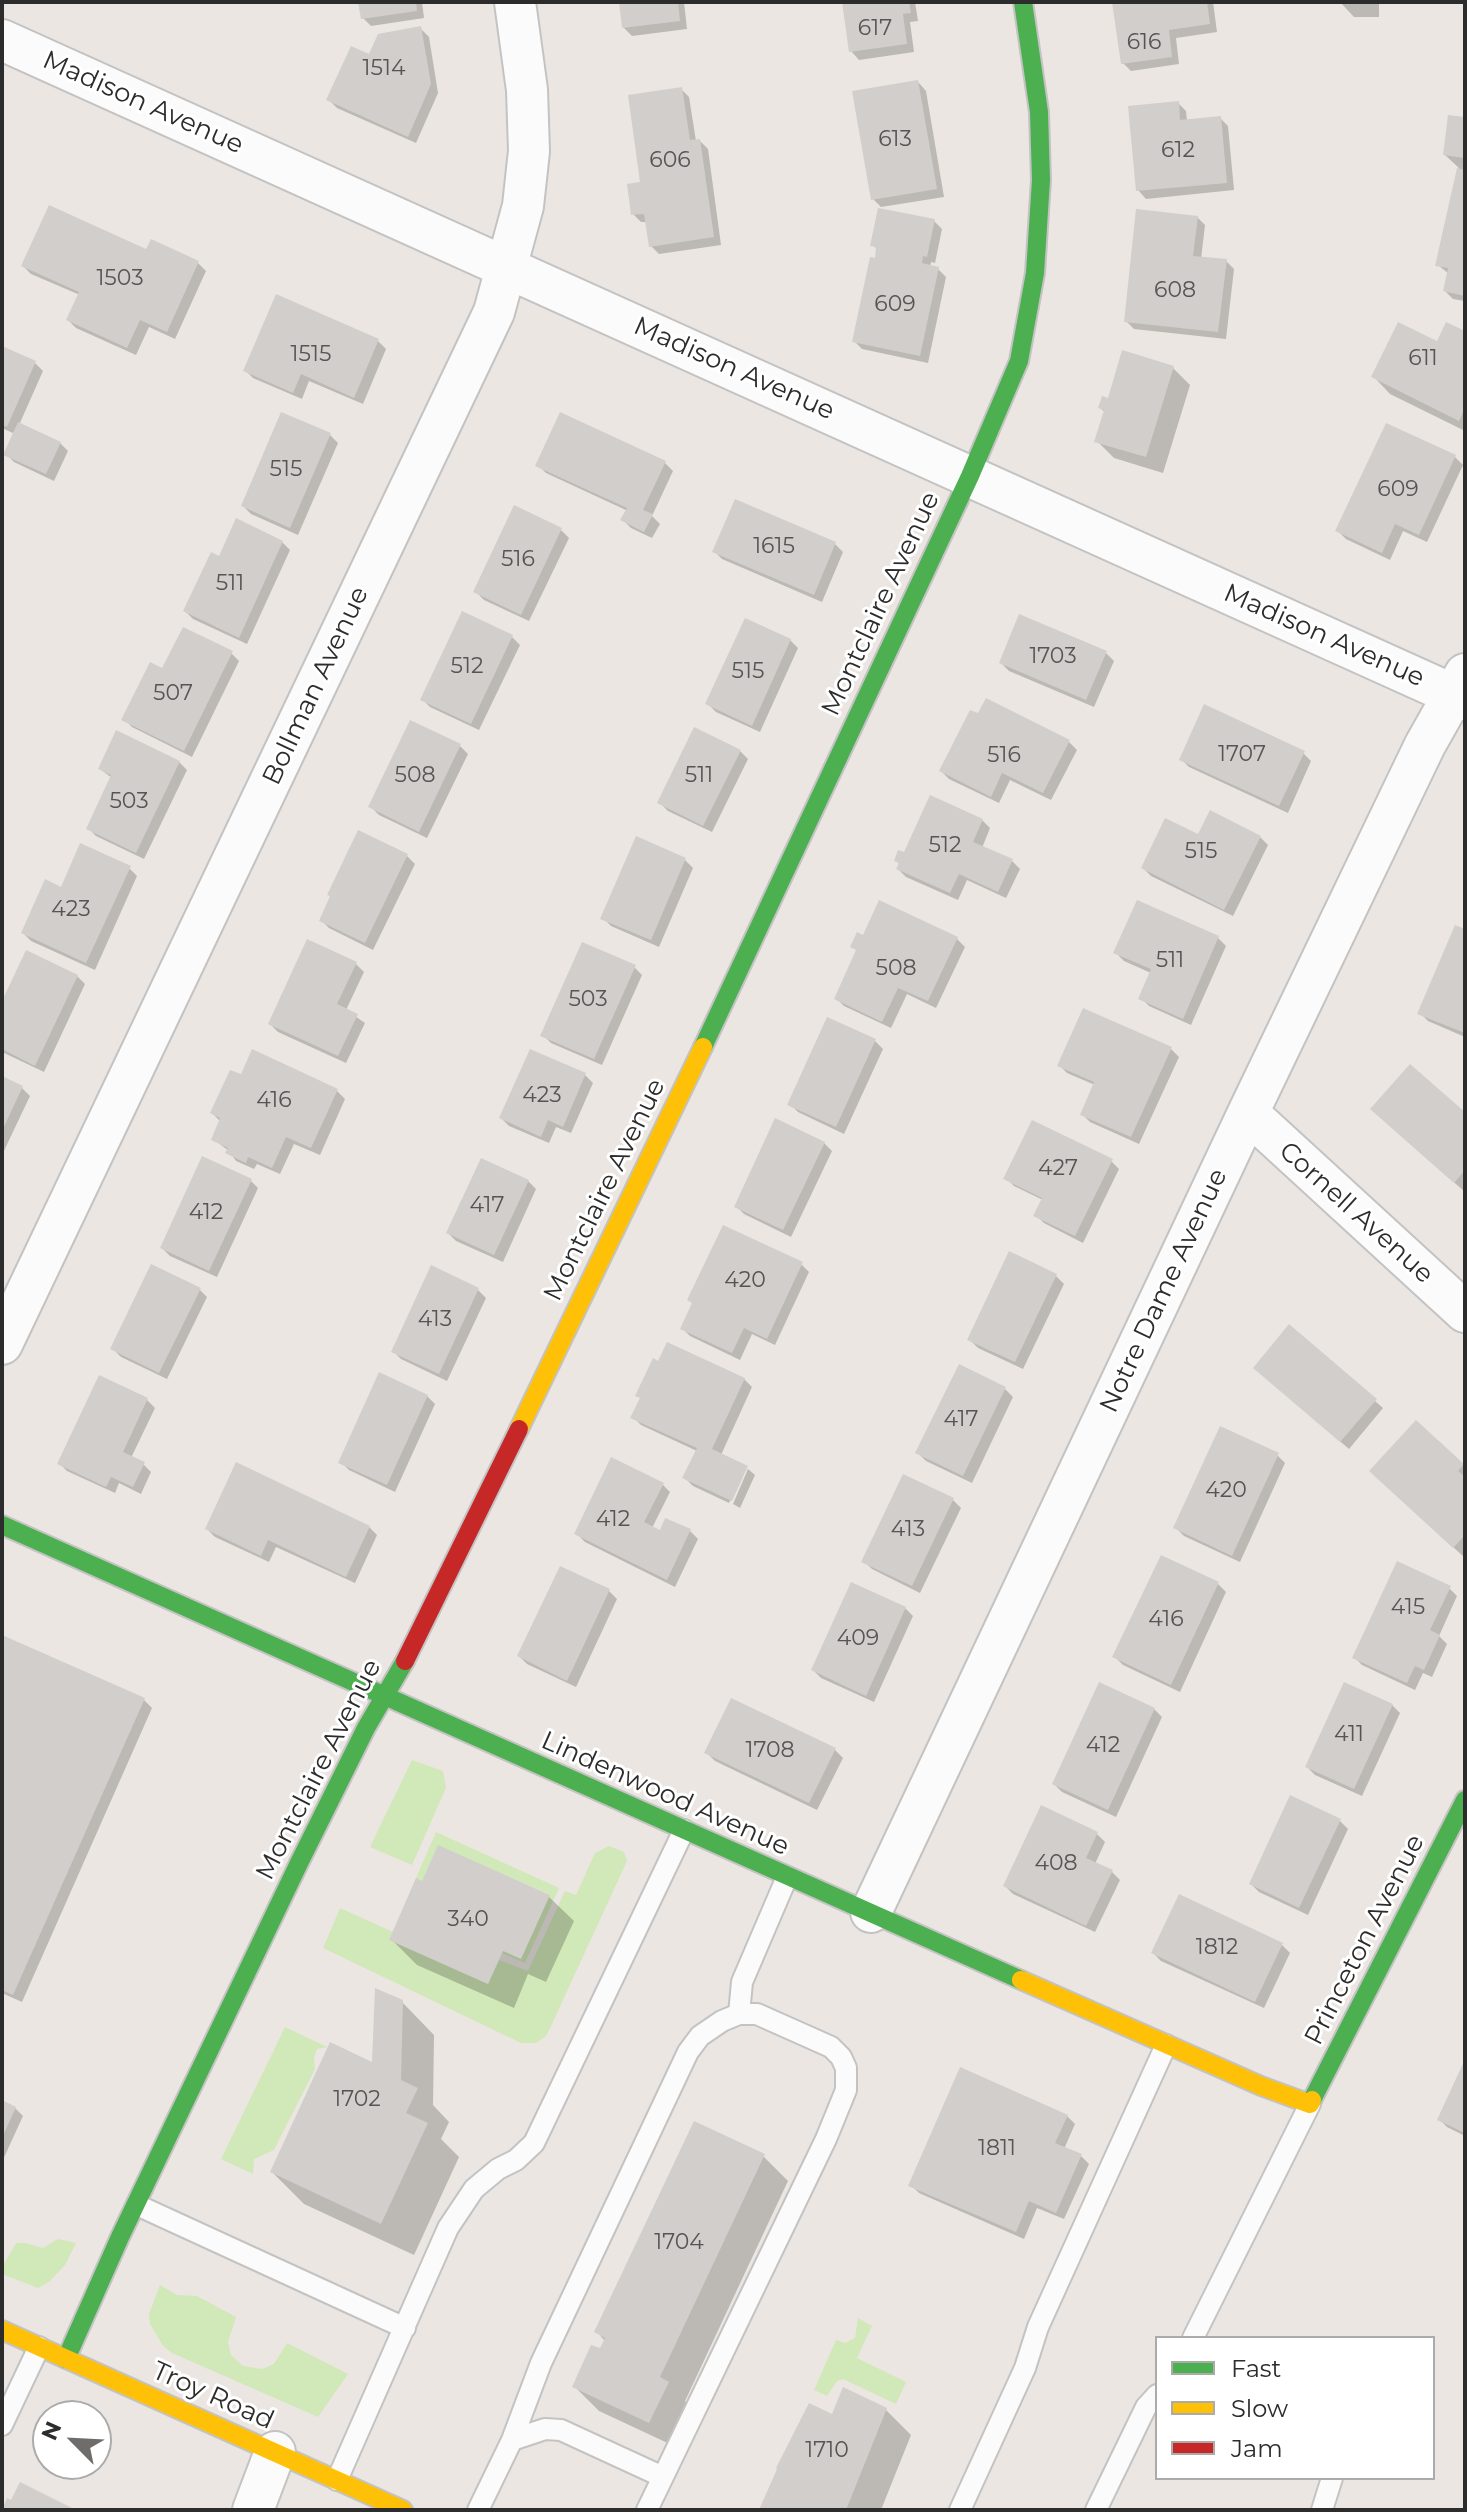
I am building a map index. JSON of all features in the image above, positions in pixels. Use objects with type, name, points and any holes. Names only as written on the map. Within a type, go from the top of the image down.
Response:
[{"type":"street","name":"Bollman Avenue","points":[[2,1344],[494,312],[523,206],[529,151],[527,90],[515,2]]},
{"type":"street","name":"Montclaire Avenue","points":[[66,2359],[298,1865],[384,1697],[417,1640],[676,1104],[970,476],[1019,361],[1035,273],[1041,180],[1039,112],[1023,2]]},
{"type":"street","name":"Madison Avenue","points":[[2,40],[970,476],[1461,690]]},
{"type":"street","name":"Notre Dame Avenue","points":[[871,1912],[1425,745],[1461,690]]},
{"type":"street","name":"Cornell Avenue","points":[[1248,1113],[1465,1312]]},
{"type":"street","name":"Lindenwood Avenue","points":[[2,1525],[1166,2045],[1310,2104]]},
{"type":"street","name":"Princeton Avenue","points":[[1310,2104],[1465,1800]]},
{"type":"street","name":"Troy Road","points":[[2,2330],[403,2510]]},
{"type":"street","points":[[253,2510],[275,2452]]},
{"type":"lane","points":[[337,2480],[448,2228],[461,2204],[486,2179],[516,2160],[534,2143],[684,1830]]},
{"type":"lane","points":[[739,2014],[742,1982],[787,1877]]},
{"type":"lane","points":[[478,2510],[512,2440],[541,2363],[683,2061],[700,2036],[722,2021],[739,2014],[763,2015],[831,2047],[846,2068],[846,2090],[647,2510]]},
{"type":"lane","points":[[960,2510],[1025,2368],[1038,2327],[1166,2045]]},
{"type":"lane","points":[[1194,2336],[1310,2104]]},
{"type":"lane","points":[[137,2205],[405,2328]]},
{"type":"lane","points":[[2,2425],[39,2347]]},
{"type":"lane","points":[[1096,2510],[1146,2407],[1155,2397]]},
{"type":"lane","points":[[512,2440],[545,2429],[561,2430],[663,2477]]},
{"type":"lane","points":[[1322,2510],[1331,2480]]},
{"type":"green space","points":[[412,1760],[443,1771],[446,1788],[412,1865],[370,1847]]},
{"type":"green space","points":[[436,1832],[559,1888],[525,1963],[502,1953],[549,1894],[438,1846],[422,1881],[416,1878]]},
{"type":"green space","points":[[609,1846],[624,1852],[627,1861],[546,2036],[536,2043],[521,2043],[323,1948],[340,1908],[393,1932],[390,1940],[488,1984],[499,1960],[528,1971],[565,1891],[576,1895],[595,1853]]},
{"type":"green space","points":[[285,2027],[327,2047],[317,2049],[315,2069],[274,2150],[254,2159],[253,2174],[221,2159]]},
{"type":"green space","points":[[58,2239],[76,2243],[65,2265],[49,2282],[38,2288],[2,2274],[2,2267],[16,2243],[43,2248]]},
{"type":"green space","points":[[160,2285],[177,2295],[197,2296],[236,2317],[228,2342],[231,2355],[243,2366],[262,2369],[274,2364],[287,2343],[348,2374],[318,2417],[172,2353],[163,2346],[150,2324],[149,2314]]},
{"type":"green space","points":[[858,2318],[872,2326],[857,2358],[906,2382],[896,2404],[843,2379],[837,2381],[827,2396],[814,2390],[836,2340],[845,2343],[855,2338]]},
{"type":"building","points":[[358,2],[416,2],[417,11],[361,19]]},
{"type":"building","points":[[619,2],[678,2],[680,21],[622,28]]},
{"type":"building","points":[[842,2],[909,2],[911,13],[903,14],[907,44],[849,52]]},
{"type":"building","points":[[1112,2],[1207,2],[1210,24],[1169,30],[1172,57],[1121,64]]},
{"type":"building","points":[[421,26],[431,84],[408,137],[326,100],[351,46],[369,54],[378,34]]},
{"type":"building","points":[[918,80],[937,189],[871,200],[852,91]]},
{"type":"building","points":[[682,87],[690,140],[700,139],[714,237],[649,247],[644,214],[631,215],[627,184],[640,182],[628,95]]},
{"type":"building","points":[[1179,101],[1180,120],[1221,116],[1227,183],[1136,191],[1128,106]]},
{"type":"building","points":[[1448,115],[1465,117],[1465,158],[1443,155]]},
{"type":"building","points":[[1457,168],[1465,170],[1465,296],[1443,291],[1448,268],[1435,266]]},
{"type":"building","points":[[49,205],[146,249],[151,239],[199,261],[167,332],[140,320],[127,348],[66,320],[79,292],[21,266]]},
{"type":"building","points":[[878,208],[935,219],[927,257],[923,256],[922,263],[939,267],[920,356],[852,342],[870,257],[875,258],[876,247],[870,246]]},
{"type":"building","points":[[1136,209],[1198,216],[1193,256],[1227,259],[1218,332],[1124,322]]},
{"type":"building","points":[[276,294],[379,339],[354,398],[301,374],[293,393],[243,371]]},
{"type":"building","points":[[1398,322],[1437,341],[1446,322],[1465,331],[1465,408],[1459,421],[1371,377]]},
{"type":"building","points":[[2,346],[36,361],[7,427],[2,425]]},
{"type":"building","points":[[1122,350],[1174,366],[1146,457],[1094,442],[1104,410],[1098,408],[1102,396],[1108,398]]},
{"type":"building","points":[[281,412],[331,433],[290,528],[241,506]]},
{"type":"building","points":[[560,412],[666,461],[643,510],[653,514],[644,532],[620,520],[627,508],[535,466]]},
{"type":"building","points":[[18,422],[61,442],[46,474],[3,455]]},
{"type":"building","points":[[1386,423],[1456,455],[1419,535],[1395,524],[1382,553],[1335,531]]},
{"type":"building","points":[[735,499],[836,542],[814,595],[712,552]]},
{"type":"building","points":[[514,505],[562,528],[521,615],[473,592]]},
{"type":"building","points":[[236,518],[283,541],[239,638],[183,611],[211,552],[219,556]]},
{"type":"building","points":[[462,611],[513,635],[471,724],[420,700]]},
{"type":"building","points":[[1019,614],[1107,651],[1086,700],[999,663]]},
{"type":"building","points":[[745,618],[791,639],[752,726],[705,704]]},
{"type":"building","points":[[183,627],[233,651],[184,751],[121,720],[150,662],[162,668]]},
{"type":"building","points":[[986,698],[1070,740],[1043,793],[1002,773],[991,797],[939,771],[970,710],[978,713]]},
{"type":"building","points":[[1204,704],[1305,751],[1279,806],[1179,760]]},
{"type":"building","points":[[410,720],[461,744],[419,832],[368,807]]},
{"type":"building","points":[[694,727],[741,750],[703,826],[657,803]]},
{"type":"building","points":[[116,730],[180,761],[136,853],[86,829],[111,775],[98,769]]},
{"type":"building","points":[[930,795],[983,819],[973,842],[1013,859],[998,892],[959,874],[950,893],[896,869],[899,863],[894,861],[898,850],[904,852]]},
{"type":"building","points":[[1210,810],[1261,836],[1224,910],[1141,868],[1165,818],[1198,834]]},
{"type":"building","points":[[358,830],[408,854],[365,943],[319,921],[330,896],[327,895]]},
{"type":"building","points":[[636,836],[686,858],[651,940],[600,919]]},
{"type":"building","points":[[80,843],[131,866],[86,963],[21,933],[45,879],[61,887]]},
{"type":"building","points":[[879,900],[958,937],[928,1001],[898,988],[882,1022],[834,999],[856,950],[850,947],[857,932],[863,935]]},
{"type":"building","points":[[1137,900],[1219,936],[1183,1019],[1138,999],[1151,969],[1113,953]]},
{"type":"building","points":[[1455,925],[1465,929],[1465,1033],[1417,1014]]},
{"type":"building","points":[[307,939],[357,962],[337,1004],[358,1014],[338,1056],[268,1024]]},
{"type":"building","points":[[582,942],[636,965],[594,1059],[540,1036]]},
{"type":"building","points":[[26,950],[78,975],[35,1066],[2,1049],[2,1001]]},
{"type":"building","points":[[1083,1008],[1172,1047],[1131,1137],[1080,1115],[1094,1082],[1057,1066]]},
{"type":"building","points":[[827,1017],[876,1039],[836,1127],[787,1105]]},
{"type":"building","points":[[252,1049],[338,1089],[311,1148],[286,1137],[272,1168],[248,1157],[246,1163],[225,1153],[228,1148],[211,1140],[220,1118],[210,1113],[230,1070],[241,1074]]},
{"type":"building","points":[[530,1049],[586,1073],[563,1127],[548,1120],[541,1137],[499,1118]]},
{"type":"building","points":[[1410,1064],[1465,1112],[1465,1170],[1454,1183],[1370,1109]]},
{"type":"building","points":[[2,1076],[23,1086],[2,1131]]},
{"type":"building","points":[[775,1118],[825,1142],[783,1230],[734,1207]]},
{"type":"building","points":[[1032,1120],[1113,1159],[1075,1236],[1033,1216],[1042,1198],[1003,1179]]},
{"type":"building","points":[[202,1156],[252,1179],[209,1271],[160,1248]]},
{"type":"building","points":[[481,1158],[529,1180],[494,1255],[446,1233]]},
{"type":"building","points":[[723,1225],[803,1262],[767,1339],[744,1328],[732,1353],[680,1329],[692,1303],[687,1300]]},
{"type":"building","points":[[1009,1251],[1057,1274],[1015,1362],[967,1340]]},
{"type":"building","points":[[151,1264],[201,1288],[159,1373],[110,1349]]},
{"type":"building","points":[[431,1265],[479,1288],[439,1374],[391,1352]]},
{"type":"building","points":[[1289,1324],[1377,1399],[1340,1442],[1253,1368]]},
{"type":"building","points":[[667,1342],[745,1378],[712,1449],[748,1466],[732,1501],[682,1478],[697,1448],[630,1418],[640,1398],[635,1396],[653,1358],[658,1361]]},
{"type":"building","points":[[959,1364],[1006,1387],[963,1476],[915,1453]]},
{"type":"building","points":[[379,1372],[428,1395],[387,1485],[338,1463]]},
{"type":"building","points":[[99,1375],[148,1398],[123,1452],[145,1462],[133,1487],[111,1477],[106,1487],[57,1464]]},
{"type":"building","points":[[1416,1420],[1464,1464],[1458,1471],[1465,1477],[1465,1535],[1453,1548],[1369,1471]]},
{"type":"building","points":[[1220,1426],[1279,1453],[1232,1556],[1173,1528]]},
{"type":"building","points":[[611,1457],[664,1483],[644,1522],[660,1530],[665,1518],[691,1529],[667,1580],[574,1534]]},
{"type":"building","points":[[236,1462],[370,1526],[346,1577],[268,1540],[261,1556],[205,1529]]},
{"type":"building","points":[[903,1474],[954,1498],[912,1586],[861,1562]]},
{"type":"building","points":[[1161,1555],[1219,1582],[1171,1685],[1112,1657]]},
{"type":"building","points":[[1397,1561],[1451,1586],[1430,1630],[1440,1635],[1424,1670],[1415,1666],[1407,1683],[1352,1658]]},
{"type":"building","points":[[560,1566],[610,1589],[567,1681],[517,1656]]},
{"type":"building","points":[[851,1582],[906,1607],[866,1696],[811,1670]]},
{"type":"building","points":[[2,1635],[145,1698],[13,1995],[2,1990]]},
{"type":"building","points":[[1099,1682],[1155,1708],[1108,1810],[1052,1784]]},
{"type":"building","points":[[1344,1682],[1393,1704],[1354,1789],[1305,1767]]},
{"type":"building","points":[[731,1698],[836,1748],[809,1803],[704,1753]]},
{"type":"building","points":[[1290,1795],[1341,1819],[1299,1908],[1249,1884]]},
{"type":"building","points":[[1041,1805],[1098,1832],[1086,1858],[1113,1870],[1086,1926],[1003,1886]]},
{"type":"building","points":[[438,1845],[550,1895],[521,1959],[503,1951],[488,1984],[389,1940],[416,1878],[422,1881]]},
{"type":"building","points":[[1179,1894],[1283,1943],[1255,2002],[1151,1953]]},
{"type":"building","points":[[375,1988],[403,2000],[401,2080],[418,2088],[406,2113],[428,2123],[381,2224],[270,2172],[330,2042],[372,2062]]},
{"type":"building","points":[[1465,2059],[1465,2133],[1437,2120]]},
{"type":"building","points":[[960,2067],[1068,2115],[1055,2143],[1082,2154],[1056,2213],[1029,2201],[1016,2232],[908,2186]]},
{"type":"building","points":[[2,2100],[16,2107],[2,2138]]},
{"type":"building","points":[[694,2121],[765,2154],[660,2377],[669,2382],[649,2423],[572,2387],[591,2345],[600,2348],[605,2338],[594,2332]]},
{"type":"building","points":[[843,2387],[887,2408],[846,2510],[842,2507],[841,2510],[759,2510],[809,2403],[832,2414]]},
{"type":"building","points":[[20,2482],[76,2510],[2,2510]]},
{"type":"traffic: fast","points":[[703,1047],[970,476],[1019,361],[1035,273],[1041,180],[1039,112],[1023,2]]},
{"type":"traffic: fast","points":[[2,1525],[1021,1980]]},
{"type":"traffic: fast","points":[[66,2359],[120,2237],[300,1861],[366,1728],[405,1661]]},
{"type":"traffic: fast","points":[[1312,2100],[1465,1800]]},
{"type":"traffic: slow","points":[[519,1429],[703,1047]]},
{"type":"traffic: slow","points":[[1021,1980],[1261,2086],[1310,2104],[1312,2100]]},
{"type":"traffic: slow","points":[[2,2330],[403,2510]]},
{"type":"traffic: jam","points":[[405,1661],[519,1429]]}]
